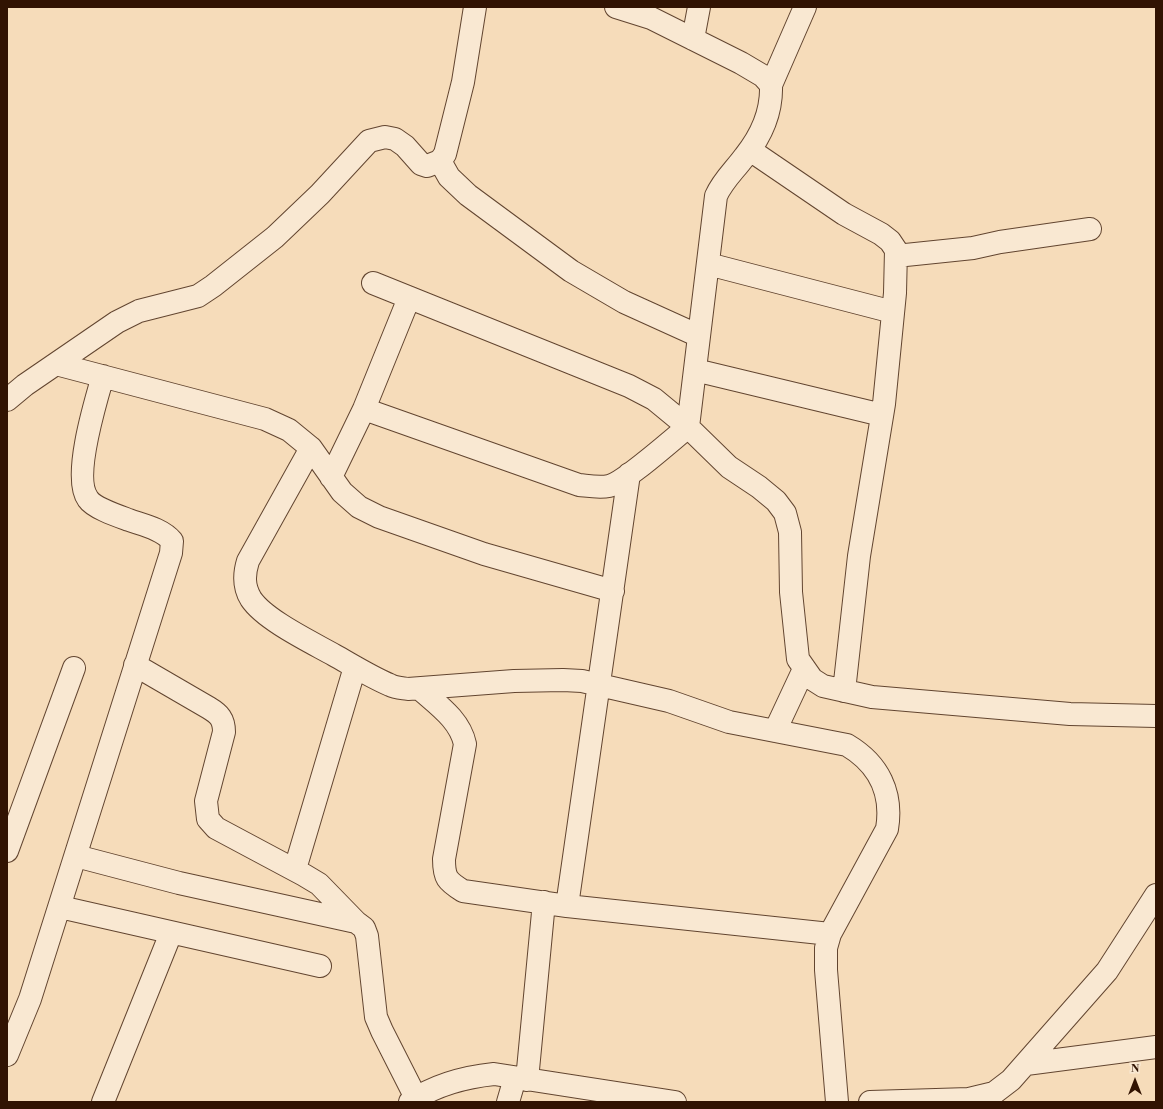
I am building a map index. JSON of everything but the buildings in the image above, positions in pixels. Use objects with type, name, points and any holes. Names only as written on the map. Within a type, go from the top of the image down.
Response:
[{"type":"street","points":[[7,400],[25,385],[117,322],[139,311],[198,296],[213,286],[275,237],[320,194],[369,141],[385,137],[394,139],[405,146],[421,164],[427,166],[440,161],[445,154],[463,82],[475,7]]},
{"type":"street","points":[[616,7],[651,18],[693,39],[754,70],[763,76],[771,85]]},
{"type":"street","points":[[693,39],[699,7]]},
{"type":"street","points":[[364,409],[578,485],[598,487],[611,486],[629,474],[688,427],[716,196],[721,184],[750,150],[767,116],[770,105],[771,85],[805,7]]},
{"type":"street","points":[[750,150],[844,214],[881,234],[890,241],[896,250],[893,312],[882,415],[859,556],[844,691]]},
{"type":"street","points":[[440,161],[449,177],[468,195],[570,271],[624,302],[699,336]]},
{"type":"street","points":[[896,256],[973,248],[1000,242],[1090,229]]},
{"type":"street","points":[[708,264],[893,312]]},
{"type":"street","points":[[373,283],[629,386],[654,399],[688,427],[729,468],[759,487],[776,501],[785,512],[790,532],[791,592],[798,659],[812,679],[823,686],[872,697],[1062,713],[1156,716]]},
{"type":"street","points":[[331,477],[364,409],[409,298]]},
{"type":"street","points":[[56,364],[265,419],[289,430],[311,448],[342,492],[359,507],[379,517],[484,554],[613,591]]},
{"type":"street","points":[[695,370],[882,415]]},
{"type":"street","points":[[7,1056],[30,999],[60,907],[171,553],[172,541],[166,534],[96,505],[88,499],[84,489],[85,445],[103,376]]},
{"type":"street","points":[[311,448],[248,561],[244,573],[244,584],[251,598],[260,609],[297,634],[392,686],[420,689],[521,680],[564,680],[597,685],[669,701],[729,722],[847,745],[863,755],[877,773],[888,799],[889,815],[887,829],[830,934],[826,948],[826,970],[837,1102]]},
{"type":"street","points":[[567,906],[597,685],[613,591],[629,474]]},
{"type":"street","points":[[135,665],[209,708],[218,714],[224,722],[224,732],[206,801],[208,819],[216,828],[295,869],[319,884],[356,922],[364,928],[367,936],[376,1017],[413,1100],[446,1084],[476,1076],[494,1074],[675,1102]]},
{"type":"street","points":[[295,869],[355,666]]},
{"type":"street","points":[[7,851],[74,668]]},
{"type":"street","points":[[775,731],[804,669]]},
{"type":"street","points":[[420,689],[454,720],[463,733],[465,744],[444,859],[444,872],[449,882],[463,891],[567,906],[830,934]]},
{"type":"street","points":[[76,856],[179,883],[356,922]]},
{"type":"street","points":[[870,1102],[969,1100],[994,1093],[1011,1080],[1026,1064],[1106,970],[1156,895]]},
{"type":"street","points":[[508,1102],[521,1079],[544,902]]},
{"type":"street","points":[[60,907],[320,966]]},
{"type":"street","points":[[103,1102],[171,933]]},
{"type":"street","points":[[1026,1064],[1156,1047]]}]
